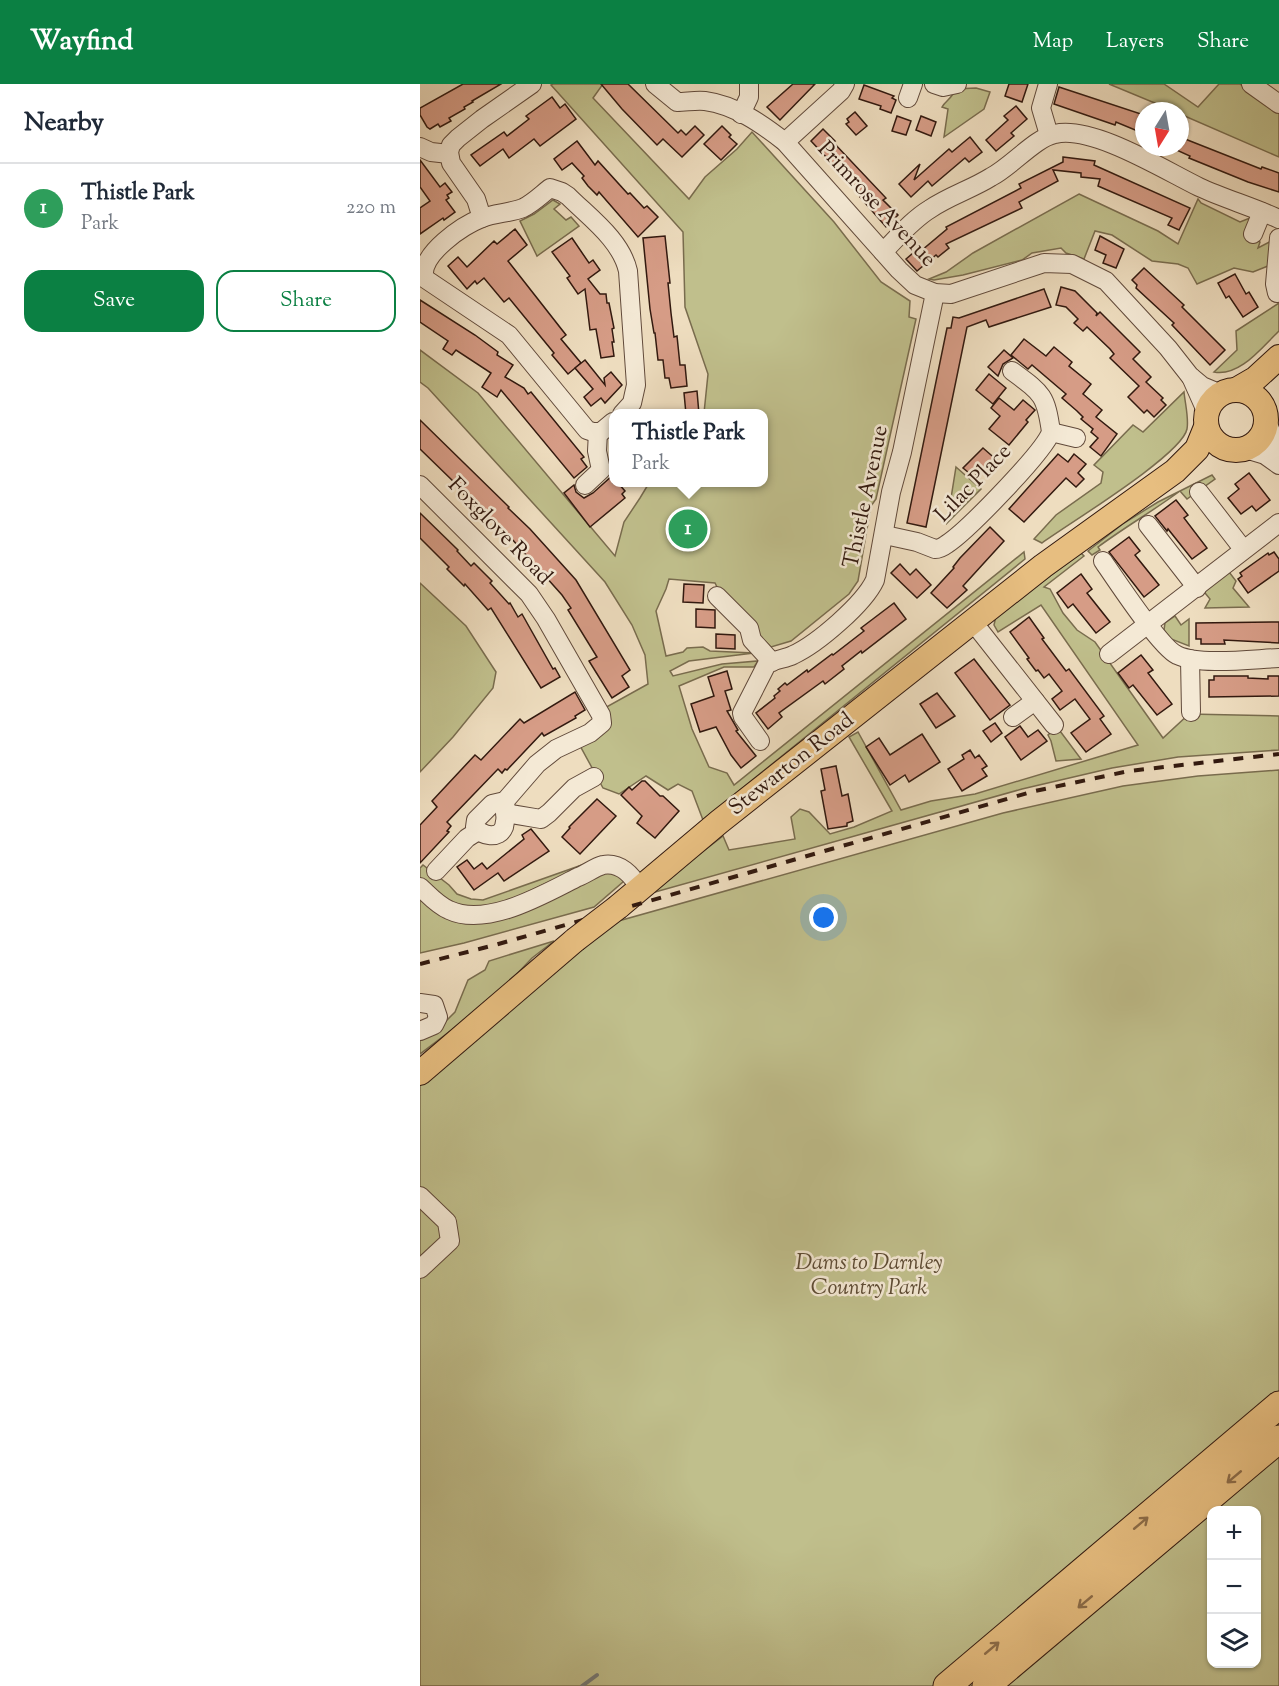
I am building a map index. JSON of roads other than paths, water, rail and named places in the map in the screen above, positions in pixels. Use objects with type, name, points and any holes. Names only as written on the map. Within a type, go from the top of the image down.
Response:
[{"type":"highway","points":[[947,1686],[1279,1405]]},
{"type":"highway","points":[[986,1686],[1279,1439]]},
{"type":"main road","name":"Stewarton Road","points":[[420,1073],[575,940],[618,908],[719,822],[1043,566],[1175,471],[1197,449],[1214,398],[1255,379],[1277,359]]},
{"type":"main road","name":"Stewarton Road","points":[[1175,471],[1240,450],[1260,438],[1277,359]]},
{"type":"main road","points":[[1229,392],[1253,395],[1265,415]]},
{"type":"main road","points":[[1206,420],[1210,437],[1217,444],[1240,450]]},
{"type":"street","points":[[482,218],[476,199],[451,163],[449,154],[451,145],[532,84]]},
{"type":"street","name":"Primrose Avenue","points":[[655,84],[676,102],[716,103],[763,125],[786,142],[915,285],[935,293],[951,294],[1044,263],[1072,264],[1106,281],[1168,348],[1190,376],[1202,386],[1229,392]]},
{"type":"street","points":[[741,114],[749,97],[749,84]]},
{"type":"street","points":[[786,142],[841,91],[845,84]]},
{"type":"street","points":[[1048,84],[1041,108],[1049,135]]},
{"type":"street","points":[[1251,84],[1279,104]]},
{"type":"street","points":[[883,252],[931,208],[992,177],[1013,164],[1049,135],[1068,132],[1137,154],[1199,187],[1279,219]]},
{"type":"street","points":[[420,147],[431,152],[449,154]]},
{"type":"street","points":[[585,485],[601,470],[597,451],[605,427],[587,430],[509,335],[424,278],[421,271],[428,257],[451,235],[482,218],[520,209],[550,188],[568,196],[618,247],[625,259],[636,366],[634,394],[628,409]]},
{"type":"street","points":[[1253,234],[1262,212]]},
{"type":"street","points":[[1277,293],[1275,284],[1279,238]]},
{"type":"street","name":"Thistle Avenue","points":[[772,662],[794,655],[810,644],[853,611],[870,591],[885,535],[891,492],[902,452],[935,293]]},
{"type":"street","points":[[1012,371],[1044,399],[1048,406],[1052,432],[1076,438]]},
{"type":"street","name":"Primrose Avenue","points":[[1190,376],[1206,420]]},
{"type":"street","points":[[1265,415],[1279,452]]},
{"type":"street","name":"Lilac Place","points":[[885,535],[935,549],[948,544],[998,496],[1042,447],[1052,432]]},
{"type":"street","points":[[1240,450],[1265,455],[1279,465]]},
{"type":"street","name":"Foxglove Road","points":[[420,485],[529,594],[546,619],[601,715],[602,723],[590,733],[556,749],[537,764],[505,807],[492,804],[476,820],[475,827],[478,831],[467,838],[436,871]]},
{"type":"street","points":[[1199,492],[1243,549]]},
{"type":"street","points":[[1109,654],[1197,588],[1243,549],[1259,529],[1279,523]]},
{"type":"street","points":[[1148,525],[1197,588]]},
{"type":"street","points":[[1103,561],[1168,649],[1177,655],[1190,659],[1279,658]]},
{"type":"street","points":[[717,596],[749,628],[753,640],[772,662],[767,664],[742,713],[742,717],[760,741]]},
{"type":"street","points":[[974,622],[1054,725]]},
{"type":"street","points":[[1190,659],[1191,712]]},
{"type":"street","points":[[1013,717],[1035,701]]},
{"type":"street","points":[[505,807],[541,819],[573,788],[594,777]]},
{"type":"street","points":[[420,887],[433,900],[449,910],[479,915],[525,903],[604,865],[620,868],[632,874],[639,888]]},
{"type":"street","points":[[420,1003],[434,1005],[438,1017],[434,1025],[420,1030]]},
{"type":"street","points":[[420,1196],[447,1222],[450,1233],[450,1241],[420,1269]]},
{"type":"waterway","points":[[582,1686],[597,1675]]},
{"type":"railway","points":[[420,964],[495,945],[1035,791],[1129,771],[1279,754]]},
{"type":"place","name":"Thistle Park","points":[[688,529]]},
{"type":"park label","name":"Dams to Darnley Country Park","points":[[869,1276]]}]
